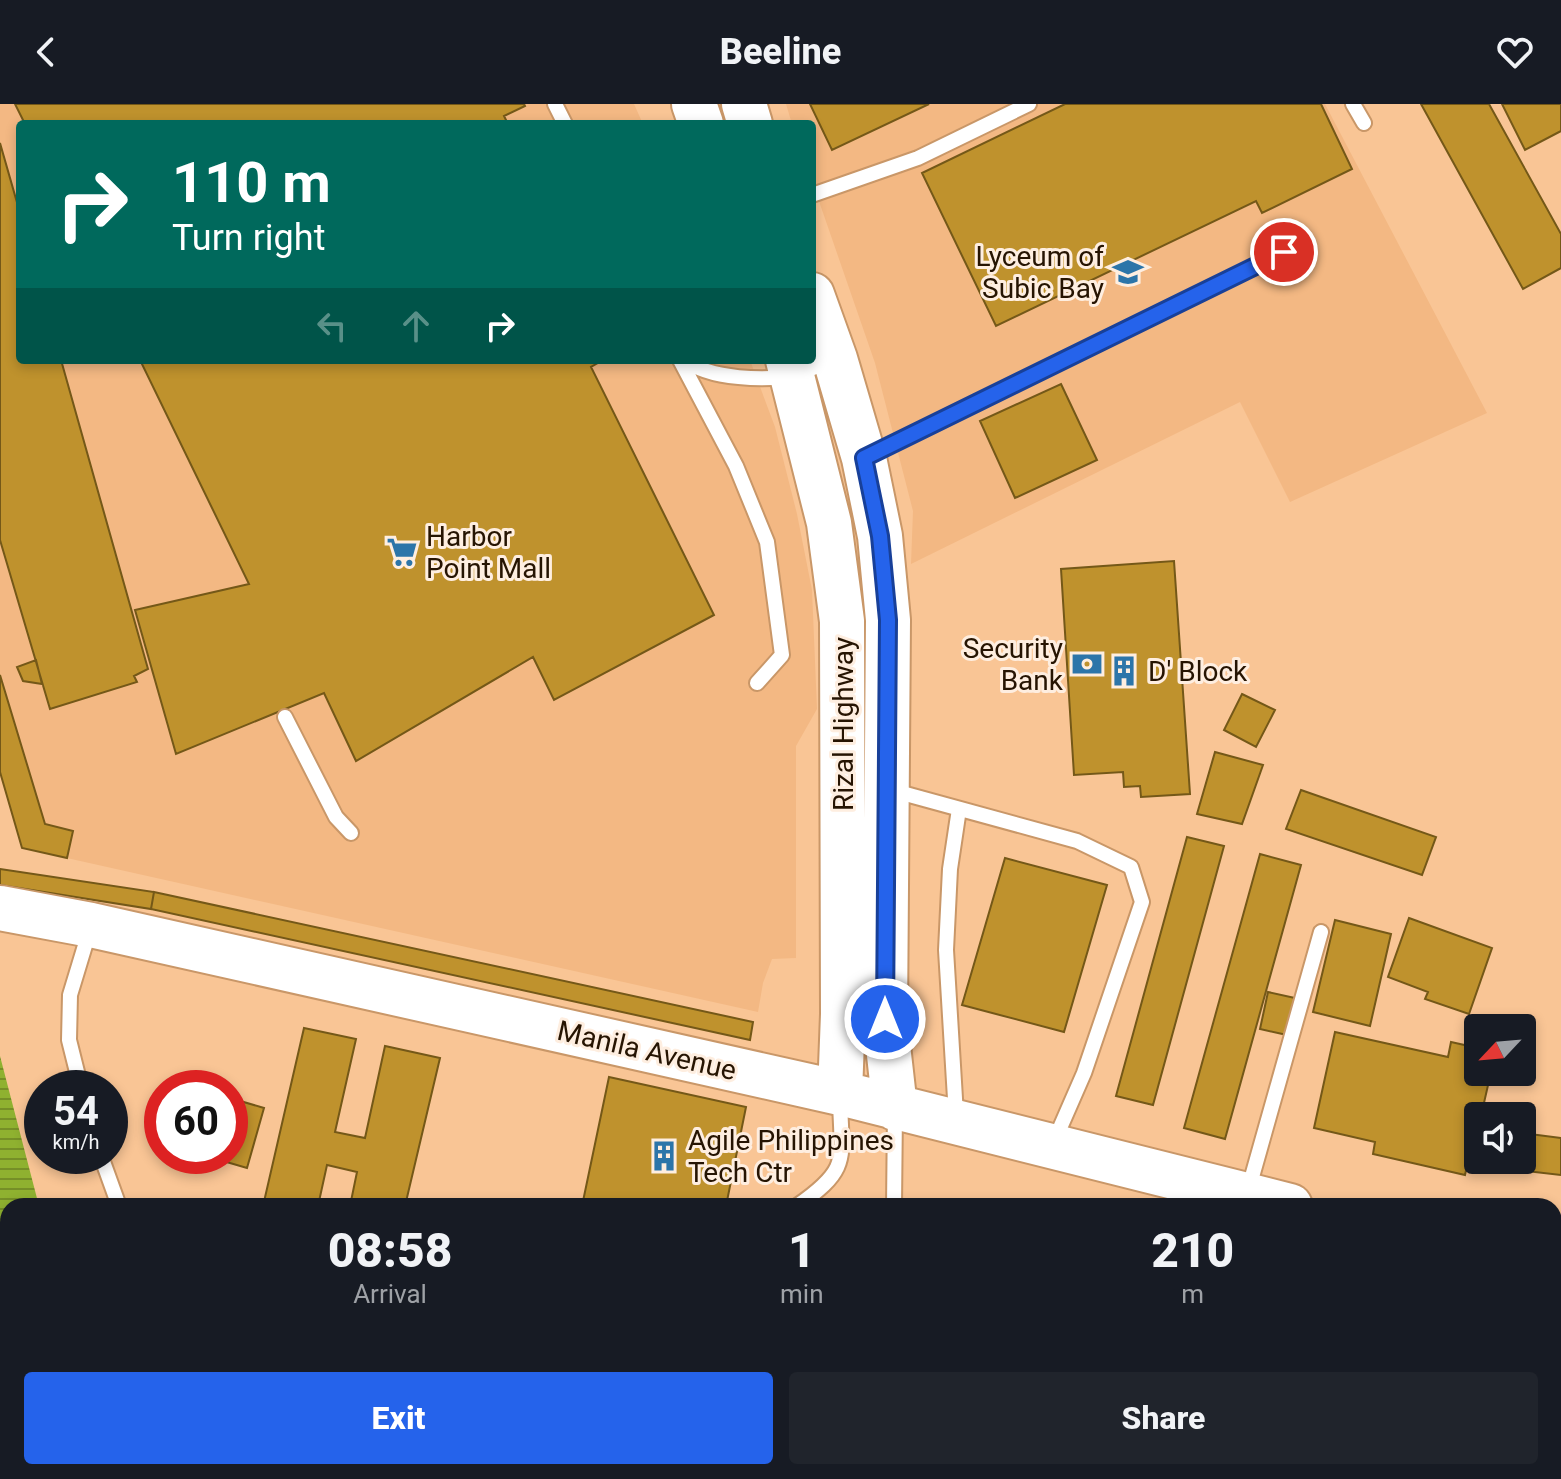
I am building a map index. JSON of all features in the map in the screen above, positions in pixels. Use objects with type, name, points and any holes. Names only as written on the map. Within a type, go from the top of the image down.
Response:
[{"type":"main road","name":"Rizal Highway","points":[[816,306],[864,458],[880,536],[888,620],[885,1019],[895,1108]]},
{"type":"main road","name":"Rizal Highway","points":[[791,368],[829,523],[842,621],[844,999],[840,1093]]},
{"type":"main road","name":"Manila Avenue","points":[[6,909],[91,925],[840,1093],[1259,1198]]},
{"type":"lane","points":[[816,194],[918,158],[1029,104]]},
{"type":"lane","points":[[1353,104],[1364,123]]},
{"type":"lane","points":[[864,458],[1284,252]]},
{"type":"lane","points":[[816,363],[835,359]]},
{"type":"lane","points":[[685,364],[736,466],[767,542],[782,655],[757,683]]},
{"type":"lane","points":[[689,364],[730,378],[791,368]]},
{"type":"lane","points":[[285,717],[336,817],[351,833]]},
{"type":"lane","points":[[887,789],[1077,841],[1131,867],[1142,902],[1084,1073],[1052,1147]]},
{"type":"lane","points":[[956,1123],[946,950],[950,869],[959,809]]},
{"type":"lane","points":[[76,1070],[69,1040],[70,995],[91,925]]},
{"type":"lane","points":[[1247,1195],[1321,932]]},
{"type":"lane","points":[[808,1198],[834,1176],[841,1162],[840,1093]]},
{"type":"lane","points":[[894,1198],[895,1108]]},
{"type":"lane","points":[[107,1174],[116,1198]]},
{"type":"shaded area","name":"Harbor Point Mall","points":[[0,104],[634,104],[641,120],[16,120],[16,364],[751,364],[775,427],[812,590],[817,709],[796,746],[796,958],[772,959],[763,983],[758,1012],[22,848],[0,775]]},
{"type":"shaded area","name":"Lyceum of Subic Bay","points":[[786,104],[1325,104],[1487,413],[1290,502],[1240,402],[911,564],[913,511],[875,363],[816,193],[816,120],[791,120]]},
{"type":"shaded area","points":[[0,1056],[24,1148],[24,1174],[31,1174],[37,1198],[0,1198]]},
{"type":"building","points":[[15,104],[525,106],[504,116],[506,120],[23,120]]},
{"type":"building","points":[[810,104],[929,104],[832,150]]},
{"type":"building","points":[[1065,104],[1321,104],[1352,169],[1262,213],[1256,201],[996,326],[922,173]]},
{"type":"building","points":[[1421,104],[1489,104],[1561,234],[1561,268],[1523,289]]},
{"type":"building","points":[[1502,104],[1561,104],[1561,131],[1525,150]]},
{"type":"building","points":[[0,143],[16,199],[16,364],[62,364],[148,669],[134,676],[137,682],[50,709],[0,540]]},
{"type":"building","points":[[142,364],[596,364],[591,367],[714,615],[554,700],[533,657],[356,761],[324,693],[176,754],[135,610],[249,584]]},
{"type":"building","points":[[1061,384],[1097,460],[1015,498],[980,421]]},
{"type":"building","name":"D' Block","points":[[1174,561],[1190,794],[1141,797],[1140,786],[1124,787],[1123,772],[1074,775],[1061,569]]},
{"type":"building","points":[[36,660],[42,684],[23,681],[17,667]]},
{"type":"building","points":[[0,675],[45,824],[73,831],[67,858],[22,848],[0,772]]},
{"type":"building","points":[[1242,694],[1275,710],[1256,747],[1224,730]]},
{"type":"building","points":[[1215,752],[1263,765],[1242,824],[1197,814]]},
{"type":"building","points":[[1301,790],[1436,837],[1422,875],[1286,829]]},
{"type":"building","points":[[1187,837],[1224,846],[1153,1105],[1116,1096]]},
{"type":"building","points":[[1260,854],[1301,865],[1225,1139],[1184,1128]]},
{"type":"building","points":[[1005,858],[1107,885],[1064,1032],[962,1005]]},
{"type":"building","points":[[0,869],[154,892],[151,909],[0,885]]},
{"type":"building","points":[[154,892],[753,1022],[750,1040],[151,909]]},
{"type":"building","points":[[1409,918],[1492,948],[1469,1014],[1425,999],[1428,992],[1388,977]]},
{"type":"building","points":[[1335,920],[1391,934],[1370,1026],[1313,1012]]},
{"type":"building","points":[[1268,992],[1295,998],[1287,1035],[1260,1029]]},
{"type":"building","points":[[304,1028],[356,1039],[335,1132],[365,1138],[385,1046],[440,1058],[407,1198],[352,1198],[357,1172],[327,1165],[320,1198],[265,1198]]},
{"type":"building","points":[[1335,1032],[1448,1057],[1451,1042],[1464,1045],[1464,1086],[1488,1086],[1484,1102],[1464,1102],[1465,1175],[1373,1154],[1375,1142],[1314,1128]]},
{"type":"building","name":"Agile Philippines Tech Ctr","points":[[609,1077],[746,1107],[728,1198],[584,1198]]},
{"type":"building","points":[[248,1103],[264,1108],[248,1164]]},
{"type":"building","points":[[1536,1135],[1561,1138],[1561,1175],[1536,1172]]},
{"type":"place","name":"Lyceum of Subic Bay","points":[[1128,272]]},
{"type":"place","name":"Harbor Point Mall","points":[[402,552]]},
{"type":"place","name":"Security Bank","points":[[1087,664]]},
{"type":"place","name":"D' Block","points":[[1124,671]]},
{"type":"place","name":"Agile Philippines Tech Ctr","points":[[664,1156]]},
{"type":"route","points":[[885,1019],[888,620],[880,536],[864,458],[1284,252]]}]
